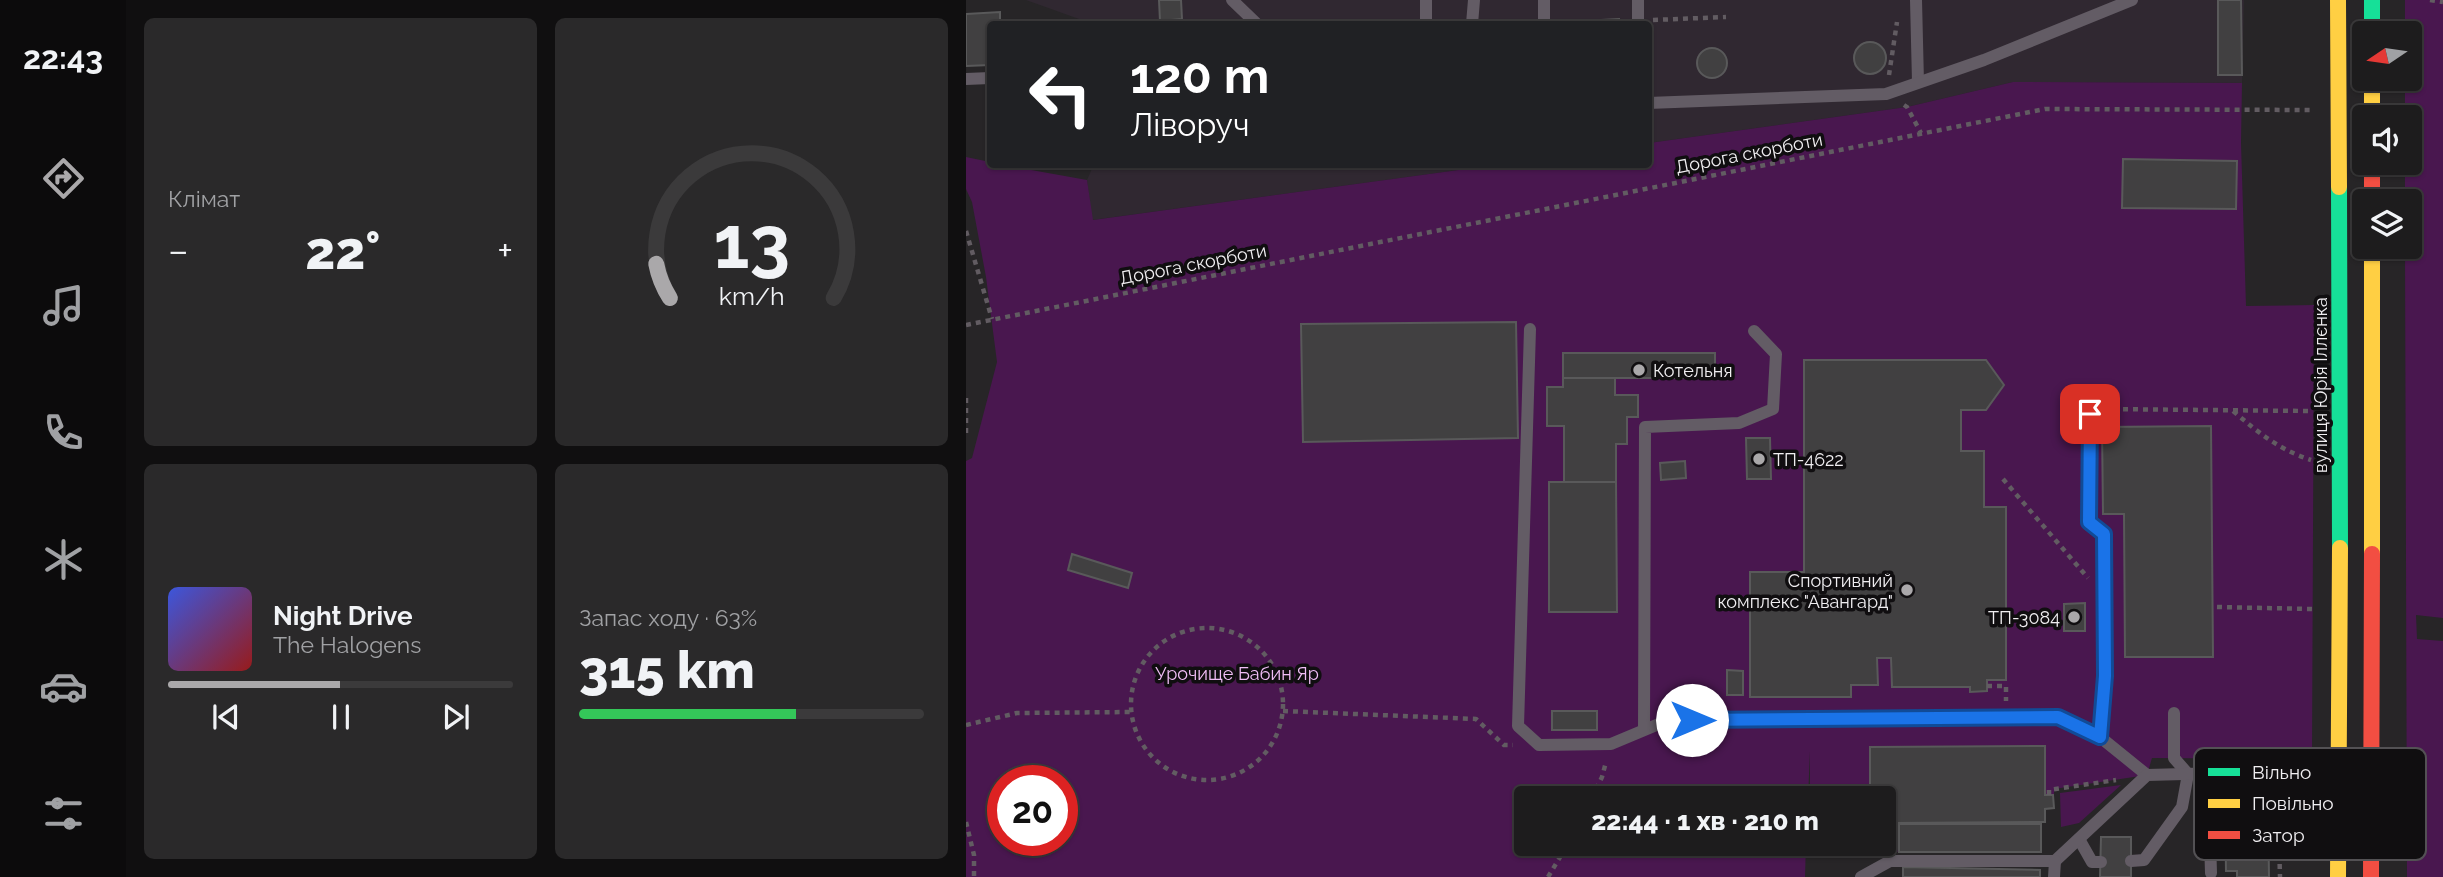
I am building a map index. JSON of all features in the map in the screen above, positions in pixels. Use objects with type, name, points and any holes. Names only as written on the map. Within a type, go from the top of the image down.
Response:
[{"type":"main road","name":"вулиця Юрія Іллєнка","points":[[2338,0],[2339,748]]},
{"type":"main road","points":[[2372,0],[2372,21]]},
{"type":"main road","points":[[2371,748],[2372,259]]},
{"type":"lane","points":[[1232,0],[1254,21]]},
{"type":"lane","points":[[1426,0],[1426,21]]},
{"type":"lane","points":[[1472,21],[1474,0]]},
{"type":"lane","points":[[1544,0],[1544,21]]},
{"type":"lane","points":[[1638,0],[1638,21]]},
{"type":"lane","points":[[1916,0],[1918,82]]},
{"type":"lane","points":[[1652,103],[1886,94],[1984,60],[2132,0]]},
{"type":"lane","points":[[966,79],[987,78]]},
{"type":"lane","points":[[1531,329],[1518,726],[1539,745],[1611,744],[1666,721],[2058,717],[2100,737],[2147,775],[2194,774]]},
{"type":"lane","points":[[1644,729],[1645,427],[1740,424],[1773,410],[1776,354],[1754,331]]},
{"type":"lane","points":[[2090,414],[2089,522],[2104,534],[2105,676],[2100,737]]},
{"type":"lane","points":[[2174,713],[2174,758],[2188,774]]},
{"type":"lane","points":[[2131,861],[2144,860],[2182,807],[2188,774]]},
{"type":"lane","points":[[1861,877],[1891,860],[2055,861],[2147,775]]},
{"type":"lane","points":[[2080,839],[2092,862],[2101,862]]},
{"type":"lane","points":[[2211,860],[2211,873]]},
{"type":"lane","points":[[2054,877],[2055,861]]},
{"type":"path","points":[[2430,0],[2443,2]]},
{"type":"path","points":[[1898,13],[1886,94],[1907,107],[1921,133]]},
{"type":"path","points":[[1652,21],[1726,17]]},
{"type":"path","name":"Дорога скорботи","points":[[966,325],[2045,109],[2312,110]]},
{"type":"path","points":[[966,231],[992,319]]},
{"type":"path","points":[[966,398],[966,435]]},
{"type":"path","points":[[2090,414],[2101,409],[2313,411]]},
{"type":"path","points":[[2231,410],[2272,443],[2290,453],[2315,461]]},
{"type":"path","points":[[2003,479],[2104,597]]},
{"type":"path","points":[[2217,607],[2313,609]]},
{"type":"path","points":[[1220,629],[1252,642],[1265,654],[1281,683],[1283,711],[1279,733],[1260,760],[1231,778],[1198,781],[1167,770],[1153,759],[1142,745],[1131,712],[1131,694],[1135,677],[1155,648],[1185,631],[1220,629]]},
{"type":"path","points":[[1987,686],[2006,686],[2006,718]]},
{"type":"path","points":[[1283,711],[1476,719],[1504,745],[1539,745]]},
{"type":"path","points":[[966,725],[1017,713],[1131,712]]},
{"type":"path","points":[[1597,786],[1611,744]]},
{"type":"path","points":[[2049,795],[2049,790],[2147,775]]},
{"type":"path","points":[[966,822],[974,855],[974,877]]},
{"type":"path","points":[[1548,877],[1560,856]]},
{"type":"shaded area","points":[[1026,0],[2244,0],[2242,83],[2013,82],[1907,107],[1652,143],[1652,21],[1085,21]]},
{"type":"shaded area","points":[[1092,168],[1473,168],[1092,220],[1087,180]]},
{"type":"green space","points":[[2405,0],[2443,0],[2443,618],[2416,615],[2417,639],[2443,641],[2443,877],[2407,877],[2407,860],[2426,860],[2426,748],[2407,748],[2405,259],[2422,259],[2422,189],[2405,189],[2405,175],[2422,175],[2422,105],[2405,105],[2405,91],[2422,91],[2422,21],[2405,21]]},
{"type":"green space","name":"Урочище Бабин Яр","points":[[2013,82],[2242,83],[2246,306],[2314,305],[2312,748],[2194,748],[2194,758],[2152,758],[2147,775],[2054,789],[2054,808],[2045,809],[2041,824],[2041,852],[1896,852],[1896,786],[1810,786],[1810,751],[1809,786],[1514,786],[1514,856],[1806,856],[1805,877],[966,877],[966,461],[972,458],[997,362],[986,277],[972,202],[966,189],[966,157],[987,161],[987,168],[1021,168],[1087,180],[1093,220],[1473,168],[1652,168],[1652,143],[1907,107]]},
{"type":"green space","points":[[2121,785],[2079,823],[2061,827],[2060,793]]},
{"type":"building","points":[[1159,0],[1181,0],[1182,19],[1160,21]]},
{"type":"building","points":[[2218,0],[2241,0],[2242,75],[2218,75]]},
{"type":"building","points":[[1000,12],[1000,21],[987,21],[987,65],[966,66],[966,14]]},
{"type":"building","points":[[1870,42],[1881,47],[1886,58],[1881,69],[1870,74],[1859,69],[1854,58],[1859,47]]},
{"type":"building","points":[[1712,48],[1723,52],[1727,63],[1723,74],[1712,78],[1701,74],[1697,63],[1701,52]]},
{"type":"building","points":[[2123,159],[2237,161],[2236,209],[2122,208]]},
{"type":"building","points":[[1516,322],[1518,438],[1303,442],[1301,324]]},
{"type":"building","name":"Котельня","points":[[1563,353],[1715,353],[1715,378],[1563,378]]},
{"type":"building","points":[[1804,360],[1986,360],[2004,385],[1986,410],[1961,410],[1961,451],[1984,451],[1984,507],[2006,507],[2006,680],[1987,680],[1987,691],[1970,692],[1970,687],[1892,687],[1891,658],[1877,658],[1878,685],[1851,685],[1851,697],[1750,697],[1750,572],[1804,572]]},
{"type":"building","points":[[1563,378],[1615,378],[1615,395],[1638,395],[1638,417],[1627,417],[1627,444],[1616,444],[1616,482],[1564,482],[1564,426],[1547,426],[1547,387],[1563,387]]},
{"type":"building","points":[[2211,426],[2213,657],[2125,657],[2124,514],[2103,514],[2102,427]]},
{"type":"building","name":"ТП-4622","points":[[1746,438],[1770,438],[1771,479],[1747,479]]},
{"type":"building","points":[[1685,461],[1686,478],[1661,480],[1660,463]]},
{"type":"building","points":[[1549,482],[1616,482],[1617,612],[1549,612]]},
{"type":"building","points":[[1072,554],[1132,573],[1128,588],[1068,570]]},
{"type":"building","name":"ТП-3084","points":[[2085,603],[2085,631],[2064,631],[2064,604]]},
{"type":"building","points":[[1727,670],[1743,671],[1743,695],[1727,695]]},
{"type":"building","points":[[1552,711],[1597,711],[1597,730],[1552,730]]},
{"type":"building","points":[[2045,746],[2045,795],[2053,795],[2054,808],[2045,809],[2045,822],[1896,823],[1896,786],[1870,786],[1870,747]]},
{"type":"building","points":[[1899,824],[2041,824],[2041,852],[1899,852]]},
{"type":"building","points":[[2101,837],[2131,837],[2131,877],[2100,877]]},
{"type":"building","points":[[2226,860],[2269,860],[2269,877],[2237,877],[2237,871],[2226,871]]},
{"type":"building","points":[[1903,867],[2040,870],[2040,877],[1903,877]]},
{"type":"traffic: fast","points":[[2372,0],[2372,21]]},
{"type":"traffic: fast","points":[[2339,187],[2340,548]]},
{"type":"traffic: slow","points":[[2338,0],[2339,187]]},
{"type":"traffic: slow","points":[[2372,91],[2372,105]]},
{"type":"traffic: slow","points":[[2372,259],[2372,554]]},
{"type":"traffic: slow","points":[[2339,748],[2340,548]]},
{"type":"traffic: slow","points":[[2338,860],[2338,877]]},
{"type":"traffic: jam","points":[[2372,175],[2372,189]]},
{"type":"traffic: jam","points":[[2371,748],[2372,554]]},
{"type":"traffic: jam","points":[[2371,860],[2371,877]]},
{"type":"place","name":"Котельня","points":[[1639,370]]},
{"type":"place","name":"ТП-4622","points":[[1759,459]]},
{"type":"place","name":"Спортивний комплекс \"Авангард\"","points":[[1907,590]]},
{"type":"place","name":"ТП-3084","points":[[2074,617]]},
{"type":"route","points":[[1692,720],[2058,717],[2100,737],[2105,676],[2104,534],[2089,522],[2090,414]]}]
